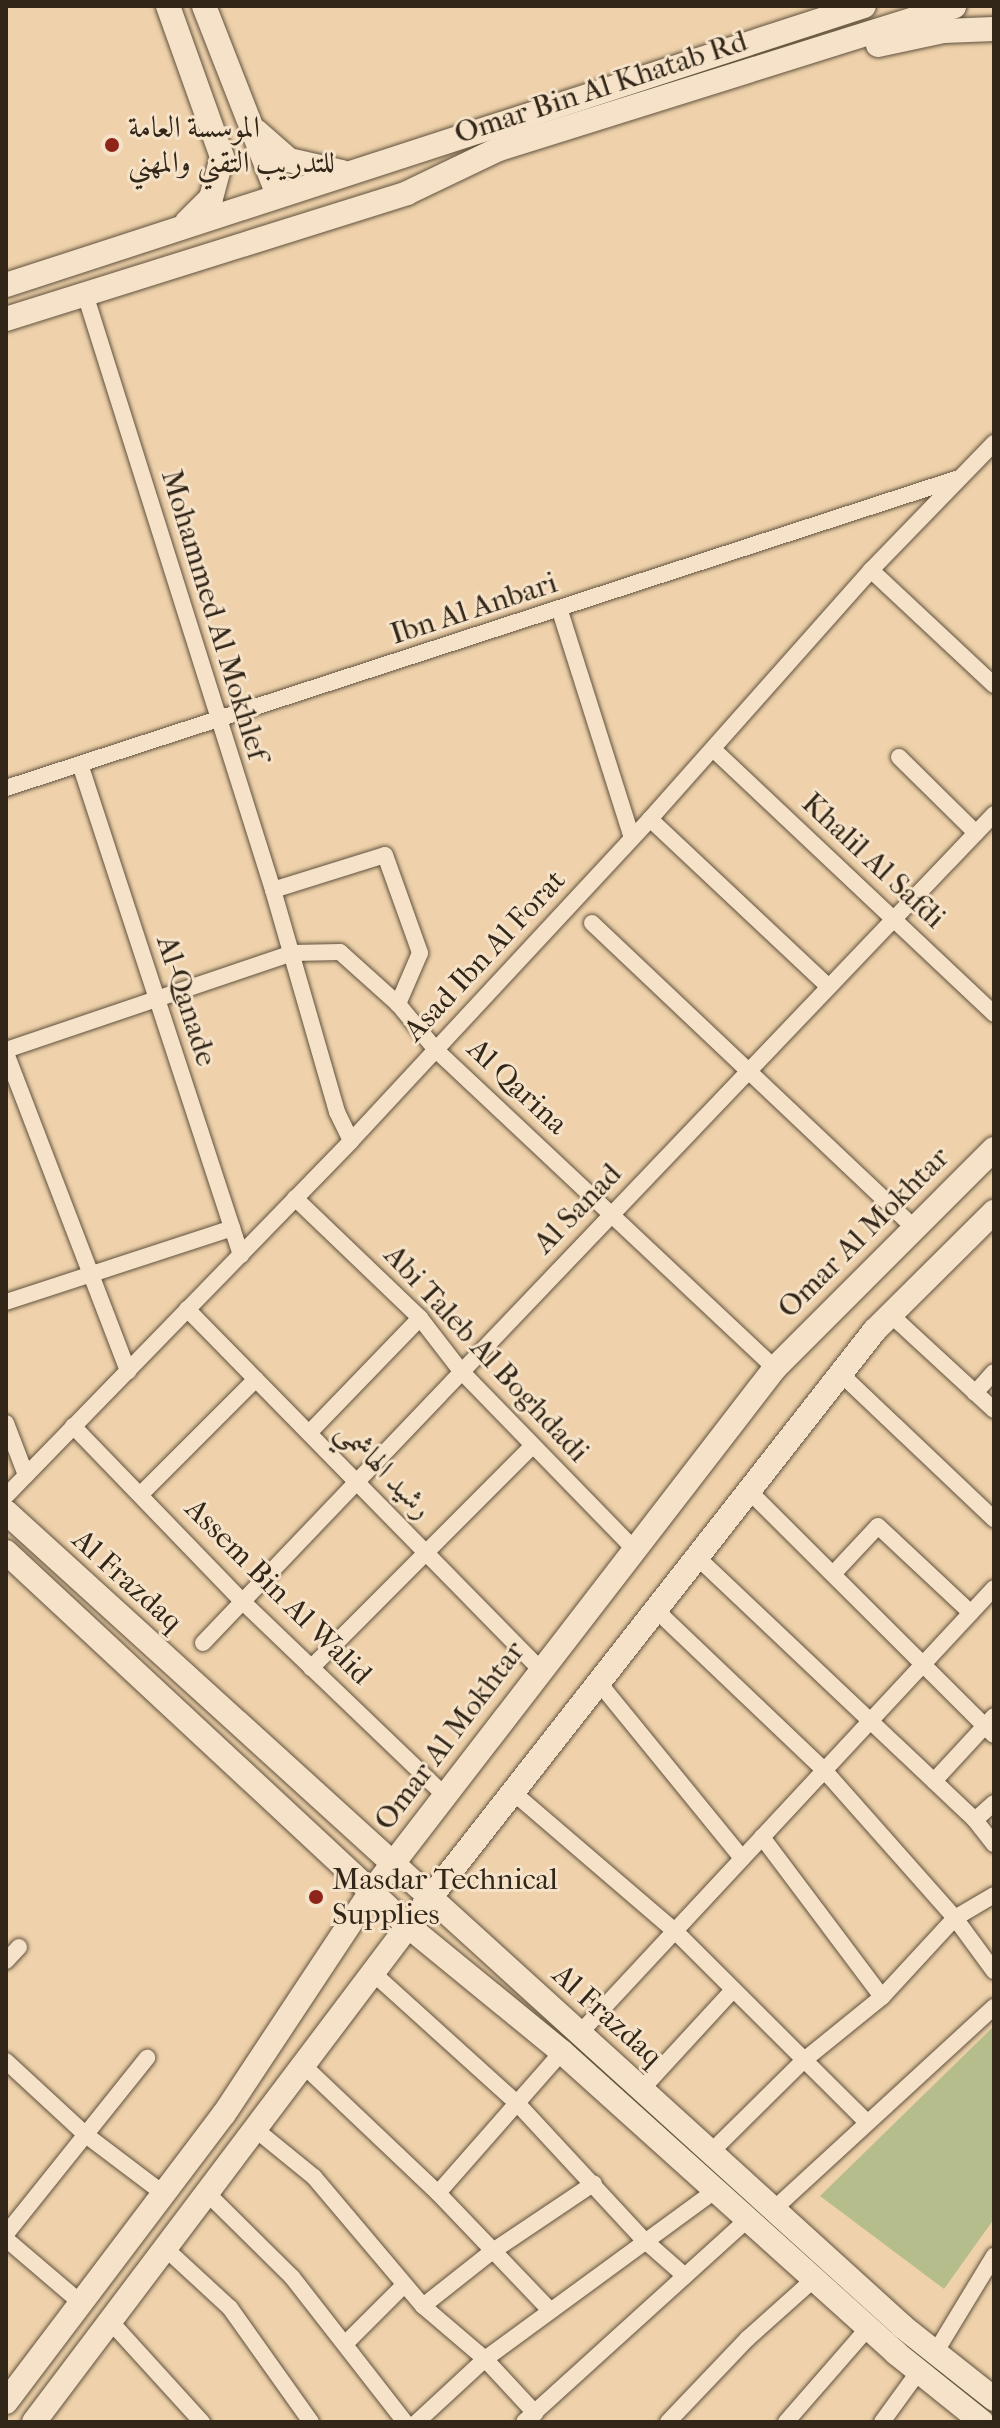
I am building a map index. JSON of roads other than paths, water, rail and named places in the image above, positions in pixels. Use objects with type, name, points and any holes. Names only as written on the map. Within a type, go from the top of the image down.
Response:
[{"type":"main road","points":[[168,6],[222,157],[211,198],[178,229]]},
{"type":"main road","points":[[204,6],[278,195]]},
{"type":"main road","points":[[7,282],[864,6]]},
{"type":"main road","name":"Omar Bin Al Khatab Rd","points":[[6,319],[407,193],[499,149],[954,6]]},
{"type":"main road","points":[[407,193],[879,45],[944,31],[994,29]]},
{"type":"main road","points":[[247,120],[289,160],[348,173]]},
{"type":"main road","name":"Omar Al Mokhtar","points":[[6,2402],[224,2114],[371,1892],[775,1368],[994,1149]]},
{"type":"main road","points":[[34,2422],[408,1926],[432,1900],[841,1374],[891,1315],[994,1212]]},
{"type":"main road","name":"Al Frazdaq","points":[[6,1512],[432,1900],[716,2190],[868,2328],[982,2422]]},
{"type":"main road","name":"Al Frazdaq","points":[[6,1552],[408,1926],[641,2090],[935,2353],[993,2397]]},
{"type":"street","name":"Mohammed Al Mokhlef","points":[[85,294],[216,719],[273,890],[337,1112],[351,1141]]},
{"type":"street","name":"Asad Ibn Al Forat","points":[[6,1496],[351,1141],[650,819],[871,570],[957,479],[993,447]]},
{"type":"street","name":"Ibn Al Anbari","points":[[6,788],[560,611],[957,479]]},
{"type":"street","points":[[871,570],[994,685]]},
{"type":"street","points":[[560,611],[632,838]]},
{"type":"street","name":"Khalil Al Safdi","points":[[713,749],[994,1014]]},
{"type":"street","points":[[899,757],[976,833]]},
{"type":"street","name":"Al-Qanade","points":[[80,764],[241,1255]]},
{"type":"street","name":"Al Sanad","points":[[203,1643],[994,814]]},
{"type":"street","points":[[650,819],[829,987]]},
{"type":"street","points":[[273,890],[385,855],[420,953],[398,1004]]},
{"type":"street","points":[[592,923],[915,1228]]},
{"type":"street","name":"Al Qarina","points":[[6,1051],[154,996],[292,953],[340,952],[398,1004],[436,1050],[775,1368]]},
{"type":"street","points":[[6,1051],[128,1371]]},
{"type":"street","name":"Abi Taleb Al Boghdadi","points":[[295,1198],[420,1318],[461,1371],[635,1550]]},
{"type":"street","points":[[6,1302],[232,1228]]},
{"type":"street","name":"رشيد الهاشمي","points":[[187,1309],[541,1670]]},
{"type":"street","points":[[891,1315],[994,1410]]},
{"type":"street","points":[[309,1433],[420,1318]]},
{"type":"street","points":[[975,1393],[994,1372]]},
{"type":"street","points":[[841,1374],[994,1519]]},
{"type":"street","points":[[142,1493],[256,1379]]},
{"type":"street","points":[[6,1423],[26,1475]]},
{"type":"street","name":"Assem Bin Al Walid","points":[[73,1426],[142,1493],[241,1600],[444,1795]]},
{"type":"street","points":[[311,1668],[532,1446]]},
{"type":"street","points":[[750,1492],[991,1725],[934,1781]]},
{"type":"street","points":[[834,1573],[878,1526],[971,1613]]},
{"type":"street","points":[[698,1558],[975,1820],[994,1844]]},
{"type":"street","points":[[438,2193],[571,2043],[994,1588]]},
{"type":"street","points":[[657,1611],[824,1770],[955,1918],[994,1971]]},
{"type":"street","points":[[600,1684],[742,1858]]},
{"type":"street","points":[[515,1794],[675,1931],[867,2122]]},
{"type":"street","points":[[975,1820],[994,1803]]},
{"type":"street","points":[[762,1837],[882,1997]]},
{"type":"street","points":[[710,2153],[803,2061],[882,1997],[955,1918],[994,1895]]},
{"type":"street","points":[[6,1961],[19,1947]]},
{"type":"street","points":[[373,1973],[517,2103],[643,2239],[685,2276]]},
{"type":"street","points":[[641,2090],[733,1990]]},
{"type":"street","points":[[773,2210],[994,2007]]},
{"type":"street","points":[[82,2304],[6,2237],[147,2058]]},
{"type":"street","points":[[6,2061],[86,2135],[164,2194]]},
{"type":"street","points":[[303,2065],[438,2193],[490,2253],[550,2310]]},
{"type":"street","points":[[255,2129],[314,2177],[423,2306],[485,2359],[529,2418],[748,2219]]},
{"type":"street","points":[[423,2306],[490,2253],[594,2183]]},
{"type":"street","points":[[417,2422],[485,2359],[643,2239],[716,2190]]},
{"type":"street","points":[[207,2193],[292,2277],[405,2422]]},
{"type":"street","points":[[165,2248],[230,2308],[311,2422]]},
{"type":"street","points":[[935,2353],[994,2256]]},
{"type":"street","points":[[668,2422],[747,2339],[814,2279]]},
{"type":"street","points":[[345,2344],[404,2285]]},
{"type":"street","points":[[110,2321],[202,2422]]},
{"type":"street","points":[[786,2422],[868,2328]]},
{"type":"street","points":[[882,2422],[919,2371]]},
{"type":"place","name":"الموسسة العامة للتدريب التقني والمهني","points":[[112,145]]},
{"type":"place","name":"Masdar Technical Supplies","points":[[316,1897]]}]
